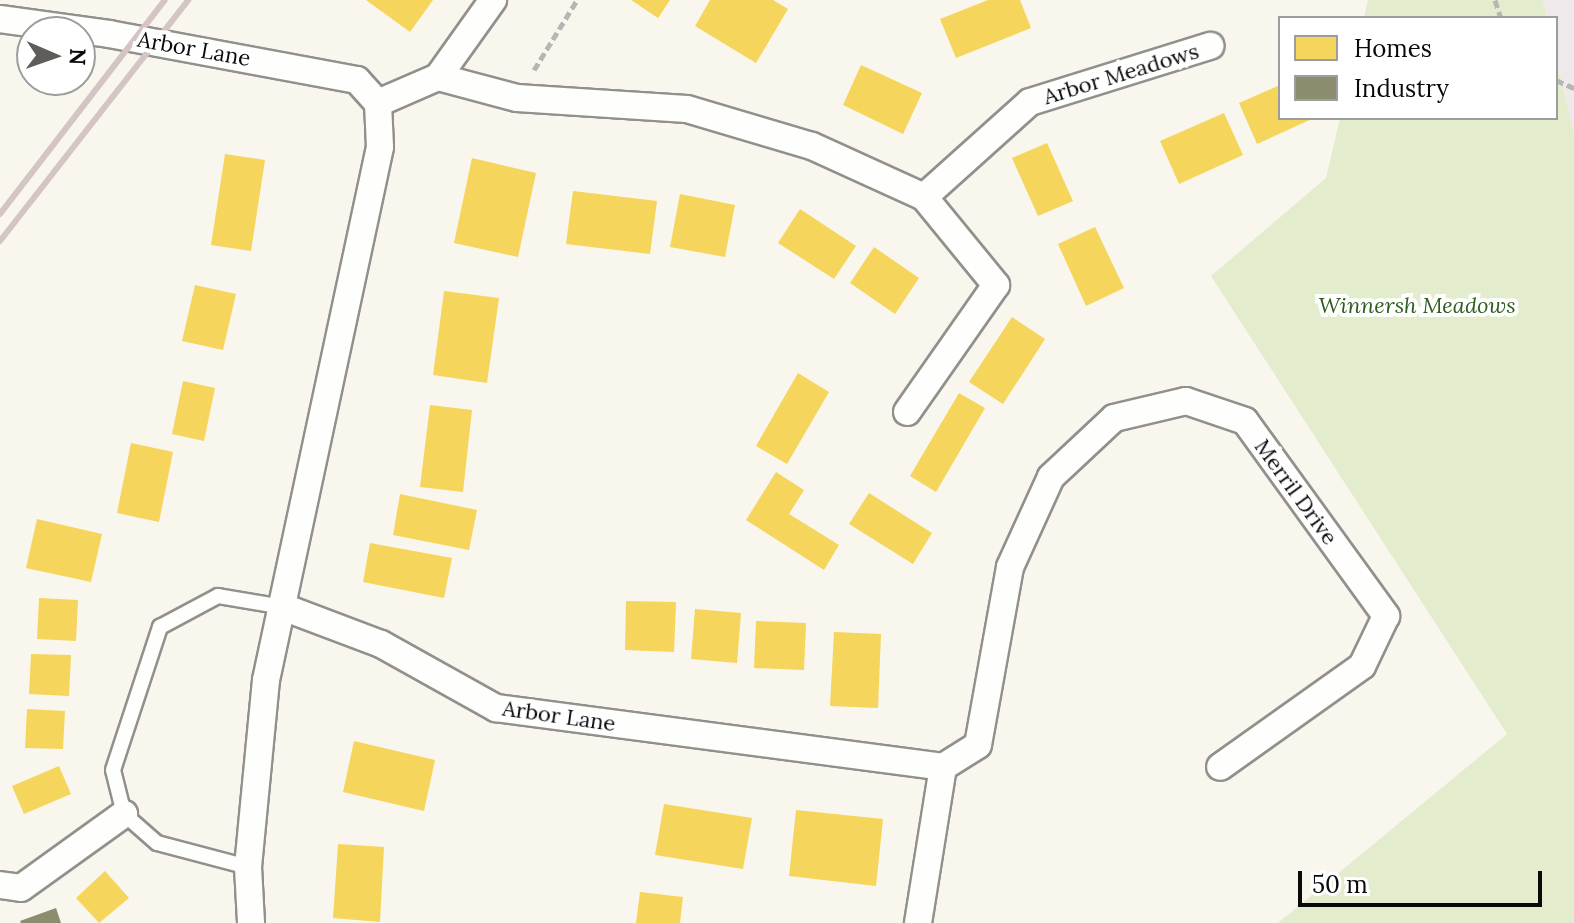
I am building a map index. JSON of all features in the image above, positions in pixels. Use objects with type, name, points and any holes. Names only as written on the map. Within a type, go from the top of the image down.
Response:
[{"type":"street","points":[[251,923],[248,867],[266,680],[380,147],[378,103],[438,77],[493,0]]},
{"type":"street","name":"Arbor Lane","points":[[0,19],[109,34],[357,80],[378,103]]},
{"type":"street","name":"Arbor Meadows","points":[[924,197],[1030,102],[1210,46]]},
{"type":"street","points":[[438,77],[517,98],[687,109],[812,146],[924,197],[996,285],[907,412]]},
{"type":"street","name":"Merril Drive","points":[[943,767],[978,745],[1010,567],[1051,477],[1114,418],[1186,401],[1245,421],[1386,616],[1362,666],[1220,767]]},
{"type":"street","name":"Arbor Lane","points":[[283,607],[381,644],[496,708],[943,767]]},
{"type":"street","points":[[918,923],[943,767]]},
{"type":"street","points":[[0,885],[21,888],[124,814]]},
{"type":"lane","points":[[248,867],[157,843],[124,814],[113,770],[160,627],[218,596],[283,607]]},
{"type":"path","points":[[517,98],[577,0]]},
{"type":"shaded area","points":[[1543,0],[1574,0],[1574,133],[1558,67],[1558,16],[1547,16]]},
{"type":"green space","points":[[1368,0],[1543,0],[1547,16],[1364,16]]},
{"type":"green space","name":"Winnersh Meadows","points":[[1558,67],[1574,133],[1574,923],[1278,923],[1507,734],[1211,276],[1326,178],[1340,120],[1558,120]]},
{"type":"building: Homes","points":[[366,0],[433,0],[410,32]]},
{"type":"building: Homes","points":[[631,0],[670,0],[658,18]]},
{"type":"building: Homes","points":[[710,0],[773,0],[788,9],[756,63],[695,26]]},
{"type":"building: Homes","points":[[988,0],[1020,0],[1031,28],[956,58],[940,19]]},
{"type":"building: Homes","points":[[861,65],[922,93],[903,134],[843,105]]},
{"type":"building: Homes","points":[[1278,86],[1278,120],[1310,120],[1257,144],[1239,103]]},
{"type":"building: Homes","points":[[1224,113],[1243,155],[1179,184],[1160,141]]},
{"type":"building: Homes","points":[[1047,143],[1073,201],[1038,216],[1012,158]]},
{"type":"building: Homes","points":[[225,154],[265,160],[251,251],[211,245]]},
{"type":"building: Homes","points":[[472,158],[536,173],[518,257],[454,243]]},
{"type":"building: Homes","points":[[573,191],[657,201],[650,254],[566,244]]},
{"type":"building: Homes","points":[[680,194],[735,205],[725,257],[670,247]]},
{"type":"building: Homes","points":[[800,209],[856,246],[834,279],[778,243]]},
{"type":"building: Homes","points":[[1095,227],[1124,288],[1086,306],[1058,244]]},
{"type":"building: Homes","points":[[874,247],[919,278],[895,314],[850,283]]},
{"type":"building: Homes","points":[[195,285],[236,294],[223,350],[182,341]]},
{"type":"building: Homes","points":[[444,291],[499,298],[487,383],[433,375]]},
{"type":"building: Homes","points":[[1012,317],[1045,339],[1003,404],[969,382]]},
{"type":"building: Homes","points":[[798,373],[829,392],[787,464],[756,446]]},
{"type":"building: Homes","points":[[183,381],[215,388],[204,441],[172,434]]},
{"type":"building: Homes","points":[[959,393],[985,408],[936,492],[910,476]]},
{"type":"building: Homes","points":[[430,405],[472,410],[463,492],[420,487]]},
{"type":"building: Homes","points":[[131,443],[173,452],[159,522],[117,513]]},
{"type":"building: Homes","points":[[776,472],[804,490],[789,514],[839,545],[824,570],[746,520]]},
{"type":"building: Homes","points":[[869,493],[932,533],[913,564],[849,524]]},
{"type":"building: Homes","points":[[400,494],[477,510],[469,550],[393,535]]},
{"type":"building: Homes","points":[[37,519],[102,534],[91,582],[26,568]]},
{"type":"building: Homes","points":[[370,543],[452,558],[444,598],[363,582]]},
{"type":"building: Homes","points":[[39,598],[78,600],[76,641],[37,639]]},
{"type":"building: Homes","points":[[626,601],[676,602],[674,652],[625,650]]},
{"type":"building: Homes","points":[[695,609],[741,613],[737,663],[691,659]]},
{"type":"building: Homes","points":[[756,621],[806,623],[804,670],[754,668]]},
{"type":"building: Homes","points":[[834,632],[881,634],[878,708],[830,706]]},
{"type":"building: Homes","points":[[31,654],[71,655],[69,696],[29,694]]},
{"type":"building: Homes","points":[[27,709],[65,711],[63,749],[25,748]]},
{"type":"building: Homes","points":[[354,741],[435,760],[424,811],[343,792]]},
{"type":"building: Homes","points":[[59,766],[71,794],[24,814],[12,786]]},
{"type":"building: Homes","points":[[664,804],[752,818],[743,869],[655,855]]},
{"type":"building: Homes","points":[[796,810],[883,819],[876,886],[789,876]]},
{"type":"building: Homes","points":[[338,844],[384,847],[380,922],[333,918]]},
{"type":"building: Homes","points":[[105,871],[129,898],[99,923],[76,898]]},
{"type":"building: Homes","points":[[640,892],[683,897],[680,923],[636,923]]},
{"type":"building: Industry","points":[[56,908],[61,923],[20,921]]},
{"type":"railway","points":[[0,214],[165,0]]},
{"type":"railway","points":[[0,241],[188,0]]}]
